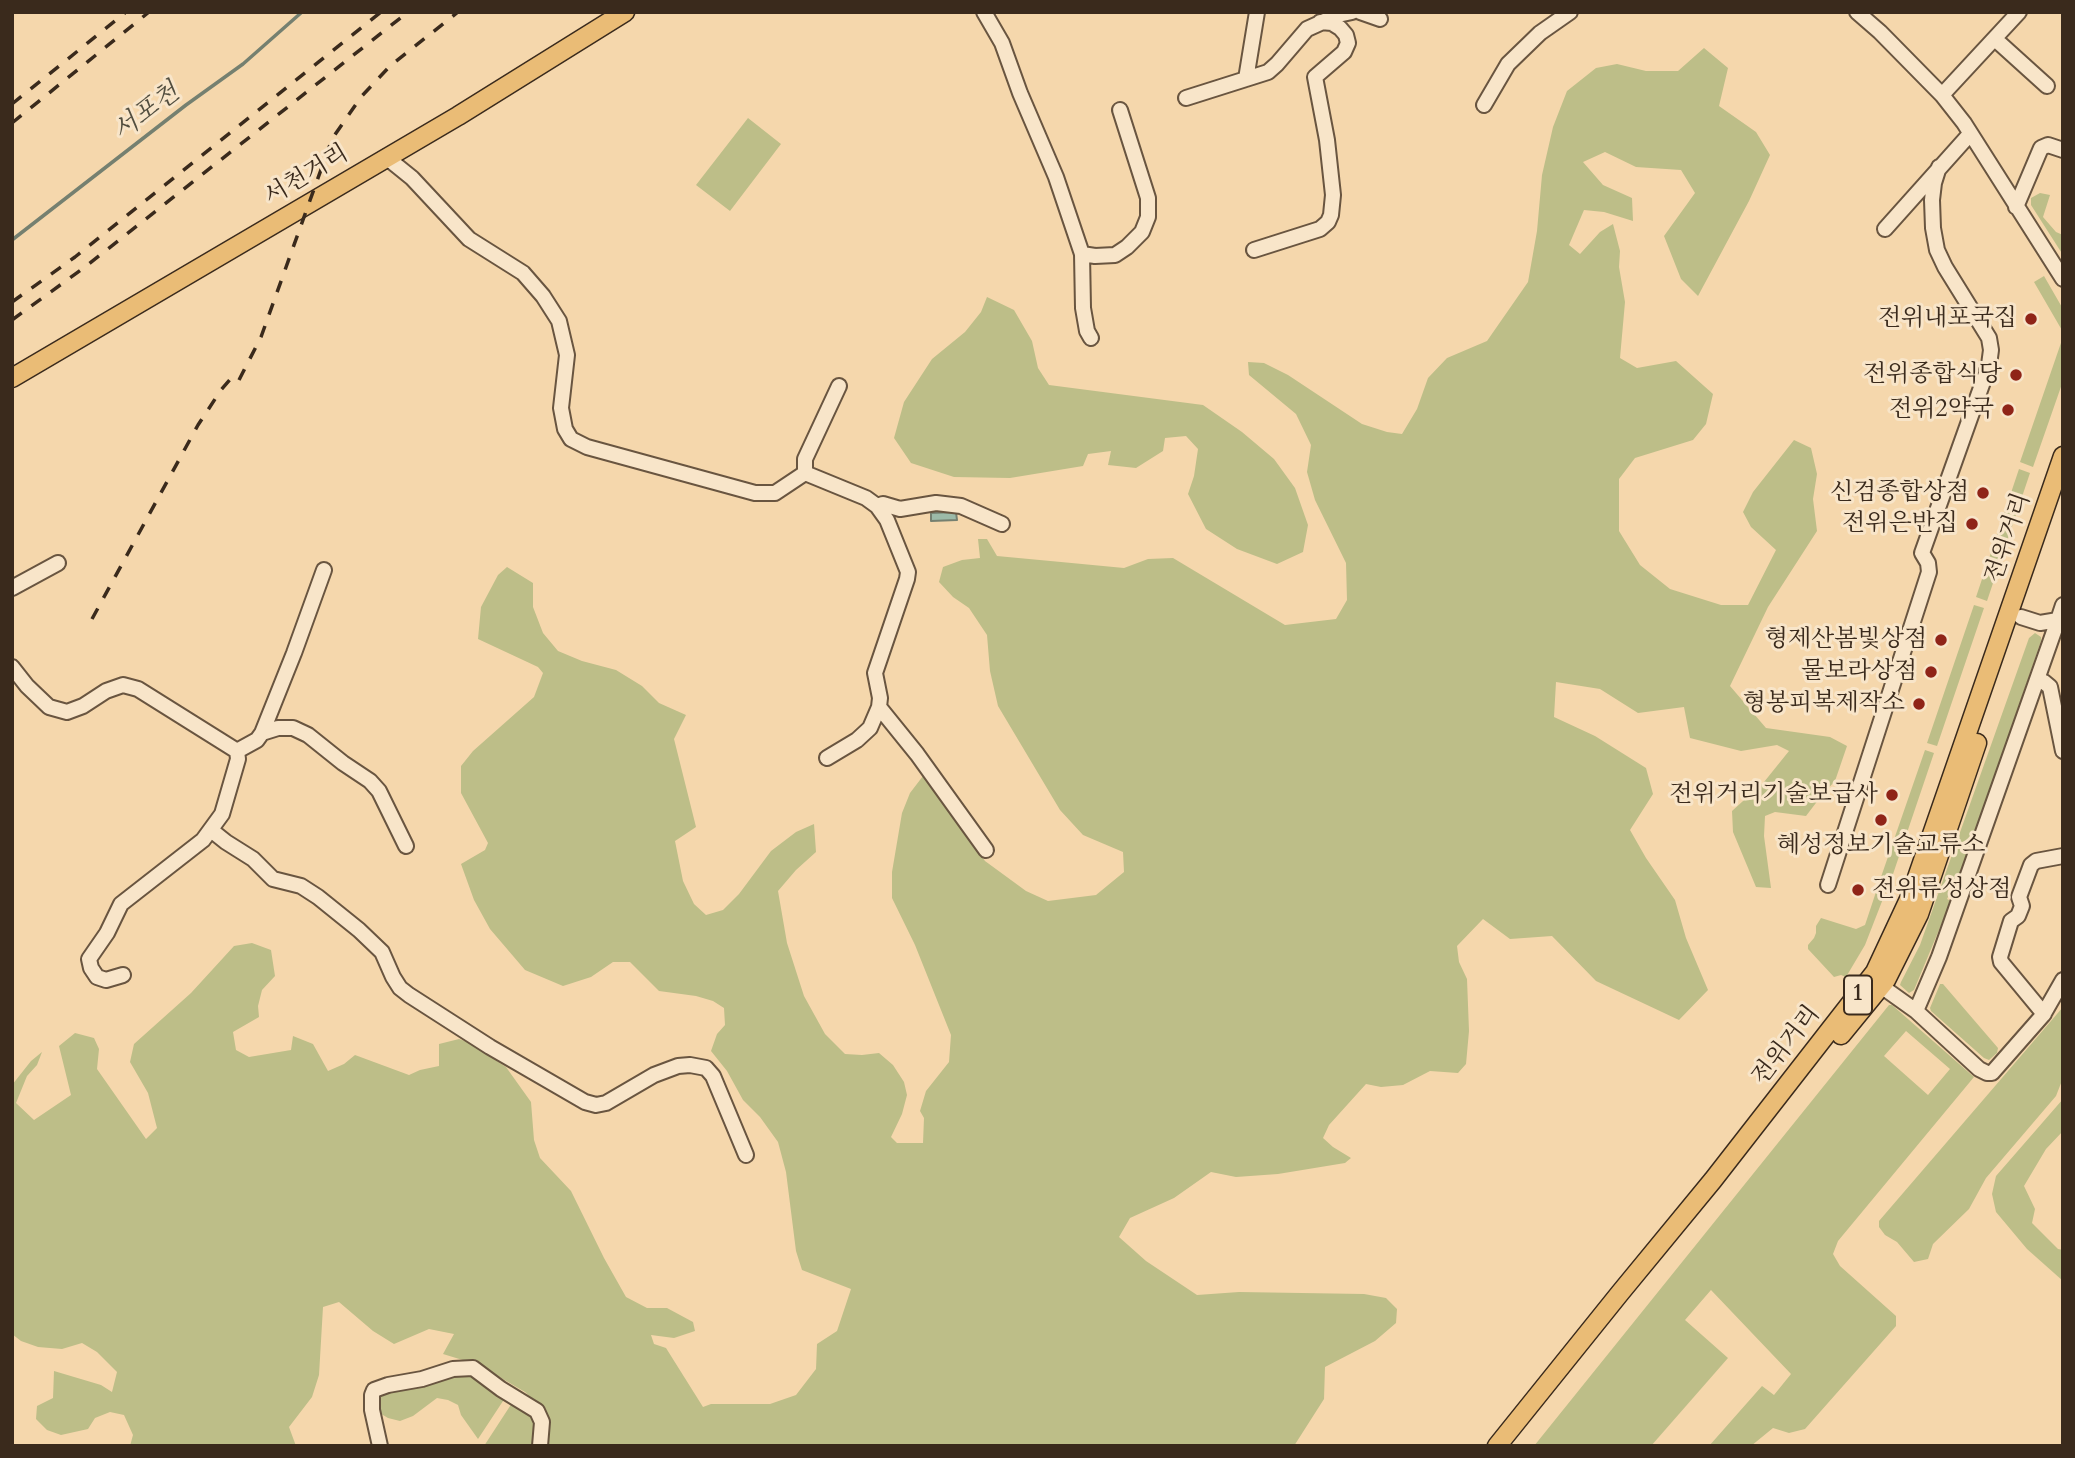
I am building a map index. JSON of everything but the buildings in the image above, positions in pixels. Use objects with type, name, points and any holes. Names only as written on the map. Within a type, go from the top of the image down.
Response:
[{"type":"main road","name":"서천거리","points":[[12,378],[458,116],[625,12]]},
{"type":"main road","name":"전위거리","points":[[1497,1446],[1713,1180],[1875,972],[1911,895],[2063,456]]},
{"type":"main road","name":"전위거리","points":[[1509,1446],[1881,986],[1919,914],[2063,495]]},
{"type":"street","points":[[984,12],[1002,43],[1056,177],[1082,254],[1083,308],[1091,338]]},
{"type":"street","points":[[1246,79],[1257,12]]},
{"type":"street","points":[[1186,98],[1268,72],[1307,29],[1338,15],[1352,12]]},
{"type":"street","points":[[1360,12],[1380,19]]},
{"type":"street","points":[[1485,105],[1508,64],[1540,33],[1570,12]]},
{"type":"street","points":[[1857,12],[1942,95],[2063,279]]},
{"type":"street","points":[[1942,95],[2019,12]]},
{"type":"street","points":[[1254,250],[1320,229],[1331,215],[1332,182],[1315,77],[1344,52],[1348,43],[1346,35],[1332,23],[1320,22]]},
{"type":"street","points":[[1995,38],[2046,86]]},
{"type":"street","points":[[1082,254],[1095,257],[1115,255],[1142,232],[1148,217],[1148,198],[1120,110]]},
{"type":"street","points":[[1885,229],[1970,134]]},
{"type":"street","points":[[2016,206],[2041,148],[2048,145],[2063,150]]},
{"type":"street","points":[[386,157],[412,178],[469,239],[523,274],[543,296],[559,321],[567,355],[561,408],[565,429],[571,439],[587,447],[768,495],[805,473]]},
{"type":"street","points":[[1828,885],[1929,572],[1928,563],[1922,553],[1989,365],[1989,338],[1937,250],[1932,200],[1939,167]]},
{"type":"street","points":[[805,473],[805,459],[839,386]]},
{"type":"street","points":[[805,473],[866,498],[877,506],[887,520],[908,572],[908,579],[875,673],[880,698],[870,728],[857,740],[827,758]]},
{"type":"street","points":[[877,506],[883,504],[900,509],[936,503],[961,506],[1002,524]]},
{"type":"street","points":[[12,588],[58,563]]},
{"type":"street","points":[[237,751],[257,740],[262,733],[324,570]]},
{"type":"street","points":[[1916,1011],[1939,957],[2036,680],[2060,620],[2063,605]]},
{"type":"street","points":[[2021,617],[2040,623],[2060,620]]},
{"type":"street","points":[[12,667],[49,707],[67,712],[123,685],[138,689],[237,751],[238,758],[222,814],[211,830],[203,840],[121,904],[107,933],[89,959],[97,977],[106,979],[123,975]]},
{"type":"street","points":[[2036,680],[2050,687],[2063,751]]},
{"type":"street","points":[[879,706],[986,850]]},
{"type":"street","points":[[262,733],[278,727],[293,728],[307,735],[370,781],[379,791],[406,846]]},
{"type":"street","points":[[211,830],[253,859],[273,879],[301,886],[359,930],[382,952],[393,977],[409,995],[490,1048],[585,1102],[596,1105],[606,1103],[654,1075],[678,1066],[706,1068],[713,1076],[746,1155]]},
{"type":"street","points":[[2044,1014],[2001,962],[2000,957],[2011,921],[2018,916],[2022,906],[2019,897],[2031,864],[2063,856]]},
{"type":"street","points":[[1881,986],[1916,1011],[1979,1069],[1992,1073],[2044,1014],[2063,980]]},
{"type":"street","points":[[380,1446],[372,1410],[374,1390],[463,1368],[473,1368],[537,1411],[542,1422],[540,1446]]},
{"type":"green space","points":[[1704,48],[1728,68],[1719,106],[1756,132],[1770,155],[1749,201],[1698,296],[1681,279],[1664,236],[1695,193],[1681,170],[1636,167],[1605,152],[1583,162],[1603,185],[1632,198],[1633,221],[1604,212],[1584,210],[1569,245],[1580,254],[1600,232],[1613,224],[1620,251],[1619,267],[1625,302],[1620,358],[1637,368],[1676,361],[1713,394],[1706,424],[1693,440],[1635,458],[1619,479],[1619,531],[1640,565],[1670,589],[1721,605],[1748,605],[1776,550],[1751,527],[1743,512],[1753,492],[1794,440],[1811,448],[1817,474],[1813,499],[1817,531],[1768,607],[1730,686],[1766,728],[1830,737],[1847,746],[1835,781],[1806,816],[1775,812],[1765,816],[1764,836],[1771,888],[1756,887],[1733,832],[1732,811],[1764,782],[1789,751],[1777,745],[1741,751],[1690,738],[1684,707],[1638,713],[1600,689],[1556,682],[1554,717],[1595,736],[1646,768],[1653,794],[1630,830],[1675,900],[1686,938],[1708,990],[1679,1020],[1596,981],[1552,936],[1510,939],[1483,919],[1457,946],[1459,962],[1467,979],[1469,1031],[1466,1064],[1458,1073],[1430,1071],[1403,1085],[1381,1087],[1366,1084],[1329,1125],[1323,1138],[1351,1158],[1345,1163],[1278,1174],[1236,1177],[1211,1172],[1174,1198],[1130,1218],[1119,1237],[1146,1261],[1197,1295],[1239,1292],[1364,1294],[1386,1298],[1397,1309],[1396,1323],[1375,1341],[1325,1367],[1324,1399],[1294,1446],[547,1446],[550,1430],[543,1409],[525,1392],[479,1365],[443,1354],[454,1334],[429,1329],[394,1344],[373,1331],[339,1302],[323,1307],[319,1375],[312,1397],[289,1427],[296,1446],[130,1446],[133,1435],[124,1415],[110,1412],[95,1418],[88,1429],[61,1435],[47,1430],[36,1419],[37,1406],[53,1398],[54,1371],[101,1385],[112,1392],[117,1372],[97,1352],[82,1343],[62,1349],[38,1347],[21,1341],[12,1334],[12,1085],[42,1052],[37,1065],[27,1076],[16,1103],[34,1120],[71,1095],[59,1046],[75,1033],[94,1038],[99,1049],[97,1069],[146,1139],[157,1128],[148,1093],[130,1062],[134,1044],[191,993],[234,946],[252,943],[271,950],[275,976],[262,990],[258,1006],[259,1017],[233,1032],[236,1050],[249,1057],[291,1050],[293,1036],[313,1044],[328,1071],[344,1064],[355,1055],[409,1075],[439,1066],[439,1044],[459,1039],[468,1042],[506,1067],[531,1102],[534,1140],[540,1158],[571,1191],[626,1297],[647,1308],[667,1308],[693,1322],[695,1331],[674,1338],[651,1335],[654,1344],[666,1348],[703,1407],[711,1404],[770,1404],[796,1395],[816,1369],[817,1344],[837,1331],[851,1289],[802,1270],[796,1251],[786,1172],[778,1142],[760,1117],[743,1100],[727,1071],[711,1051],[717,1034],[725,1025],[724,1008],[713,1001],[696,996],[659,991],[630,962],[613,962],[591,977],[563,986],[525,970],[490,929],[474,900],[461,864],[485,850],[488,843],[461,793],[461,766],[473,751],[534,697],[543,673],[538,667],[478,639],[481,607],[498,575],[507,567],[533,583],[533,607],[543,633],[558,651],[616,670],[642,686],[659,703],[686,715],[674,739],[696,827],[675,841],[683,881],[694,904],[706,915],[723,910],[739,894],[771,851],[796,832],[814,824],[816,852],[778,891],[787,943],[804,996],[825,1034],[845,1054],[879,1053],[893,1065],[904,1082],[907,1095],[891,1137],[897,1143],[923,1143],[924,1118],[920,1111],[926,1091],[949,1062],[951,1035],[915,945],[892,898],[892,872],[902,813],[910,793],[923,776],[985,861],[1026,891],[1048,901],[1096,895],[1124,872],[1123,852],[1083,835],[1060,810],[998,706],[990,671],[987,635],[969,608],[953,597],[939,582],[943,567],[962,560],[980,558],[978,539],[987,539],[997,556],[1124,568],[1148,559],[1173,558],[1285,625],[1336,619],[1347,600],[1346,563],[1315,500],[1307,472],[1311,445],[1296,414],[1249,375],[1248,362],[1264,363],[1288,375],[1362,424],[1402,434],[1417,409],[1428,378],[1447,358],[1487,341],[1528,282],[1537,231],[1542,175],[1553,127],[1567,91],[1596,68],[1617,64],[1646,71],[1678,71]]},
{"type":"green space","points":[[748,118],[781,144],[730,211],[696,185]]},
{"type":"green space","points":[[2040,193],[2050,195],[2043,217],[2056,232],[2063,235],[2063,255],[2031,205],[2031,198]]},
{"type":"green space","points":[[2044,276],[2063,309],[2063,332],[2034,282]]},
{"type":"green space","points":[[987,297],[1014,310],[1032,341],[1038,368],[1049,385],[1203,405],[1242,432],[1274,459],[1295,488],[1308,525],[1303,552],[1277,564],[1237,549],[1206,529],[1188,494],[1198,449],[1186,436],[1165,438],[1163,451],[1136,468],[1108,465],[1111,451],[1088,454],[1083,466],[1010,478],[954,477],[911,463],[894,438],[904,402],[932,359],[965,332],[981,312]]},
{"type":"green space","points":[[2063,337],[2063,381],[2033,467],[2020,462]]},
{"type":"green space","points":[[2019,469],[2030,473],[1987,601],[1976,597]]},
{"type":"green space","points":[[1974,605],[1984,608],[1937,746],[1927,743]]},
{"type":"green space","points":[[2035,633],[2041,637],[2041,641],[1960,877],[1956,876],[1953,884],[1947,883],[1945,889],[1951,891],[1947,899],[1951,901],[1914,990],[1909,993],[1900,985],[1901,982],[1920,945],[2029,638]]},
{"type":"green space","points":[[1925,750],[1934,753],[1891,880],[1881,877]]},
{"type":"green space","points":[[1879,883],[1888,886],[1865,945],[1846,977],[1834,977],[1808,949],[1816,933],[1816,926],[1821,918],[1856,929],[1865,925]]},
{"type":"green space","points":[[1940,984],[1943,984],[1998,1048],[1997,1053],[1989,1060],[1931,1011]]},
{"type":"green space","points":[[1889,1005],[1974,1077],[1838,1241],[1833,1254],[1840,1266],[1896,1316],[1896,1326],[1805,1429],[1789,1433],[1773,1428],[1751,1446],[1709,1446],[1762,1386],[1774,1395],[1791,1374],[1711,1290],[1685,1320],[1728,1358],[1651,1446],[1534,1446]],"holes":[[[1906,1031],[1950,1069],[1928,1095],[1884,1056]]]},
{"type":"green space","points":[[2063,1007],[2063,1078],[2056,1096],[1986,1178],[1969,1209],[1933,1244],[1928,1259],[1914,1262],[1897,1242],[1885,1235],[1879,1227],[1879,1221]]},
{"type":"green space","points":[[2063,1099],[2063,1131],[2046,1149],[2024,1186],[2035,1209],[2032,1223],[2058,1249],[2063,1250],[2063,1281],[2027,1249],[1996,1212],[1992,1194],[1996,1176]]},
{"type":"green space","points":[[454,1372],[469,1374],[505,1398],[478,1439],[461,1415],[458,1405],[448,1400],[437,1398],[413,1416],[400,1421],[378,1412],[377,1397],[383,1390]]},
{"type":"green space","points":[[512,1403],[538,1421],[535,1446],[484,1446]]},
{"type":"shaded area","points":[[956,512],[957,520],[931,521],[931,513]]},
{"type":"waterway","name":"서포천","points":[[12,240],[243,64],[302,12]]},
{"type":"railway","points":[[12,104],[126,12]]},
{"type":"railway","points":[[12,123],[149,12]]},
{"type":"railway","points":[[12,302],[75,257],[381,12]]},
{"type":"railway","points":[[12,320],[85,267],[408,12]]},
{"type":"railway","points":[[239,380],[261,337],[332,139],[361,97],[390,66],[458,12]]},
{"type":"railway","points":[[92,619],[198,425],[233,376]]},
{"type":"place","name":"전위내포국집","points":[[2031,319]]},
{"type":"place","name":"전위종합식당","points":[[2016,375]]},
{"type":"place","name":"전위2약국","points":[[2008,410]]},
{"type":"place","name":"신검종합상점","points":[[1983,493]]},
{"type":"place","name":"전위은반집","points":[[1972,524]]},
{"type":"place","name":"형제산봄빛상점","points":[[1941,640]]},
{"type":"place","name":"물보라상점","points":[[1931,672]]},
{"type":"place","name":"형봉피복제작소","points":[[1919,704]]},
{"type":"place","name":"전위거리기술보급사","points":[[1892,795]]},
{"type":"place","name":"혜성정보기술교류소","points":[[1881,820]]},
{"type":"place","name":"전위류성상점","points":[[1858,890]]}]
